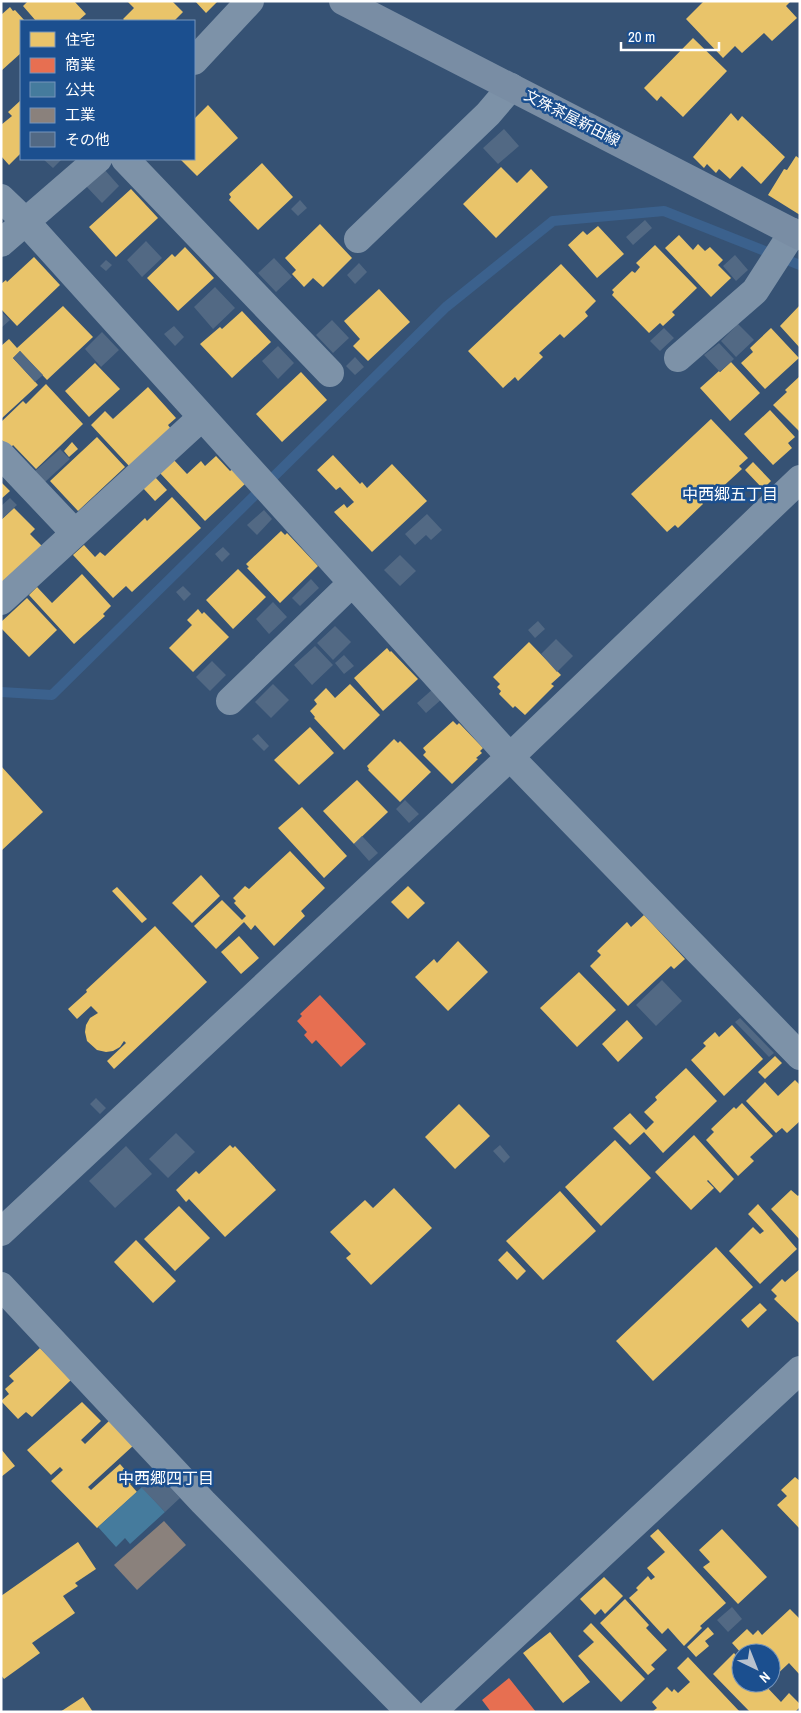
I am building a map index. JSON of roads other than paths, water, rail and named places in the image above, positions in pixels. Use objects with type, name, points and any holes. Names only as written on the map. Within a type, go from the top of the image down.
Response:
[{"type":"main road","name":"文殊茶屋新田線","points":[[343,1],[796,234]]},
{"type":"street","points":[[195,60],[250,1]]},
{"type":"street","points":[[358,240],[488,114],[511,88]]},
{"type":"street","points":[[1,243],[97,160]]},
{"type":"street","points":[[126,160],[330,373]]},
{"type":"street","points":[[1,198],[25,221],[510,757],[800,1056]]},
{"type":"street","points":[[678,358],[755,290],[796,234]]},
{"type":"street","points":[[1,600],[202,417]]},
{"type":"street","points":[[1,455],[75,533]]},
{"type":"street","points":[[1,1232],[510,757],[800,479]]},
{"type":"street","points":[[230,701],[352,583]]},
{"type":"street","points":[[1,1286],[203,1502],[410,1712]]},
{"type":"street","points":[[432,1712],[800,1370]]},
{"type":"waterway","points":[[1,692],[52,695],[446,307],[553,221],[664,211],[800,265]]},
{"type":"district","name":"中西郷五丁目","points":[[730,494]]},
{"type":"district","name":"中西郷四丁目","points":[[166,1478]]}]
